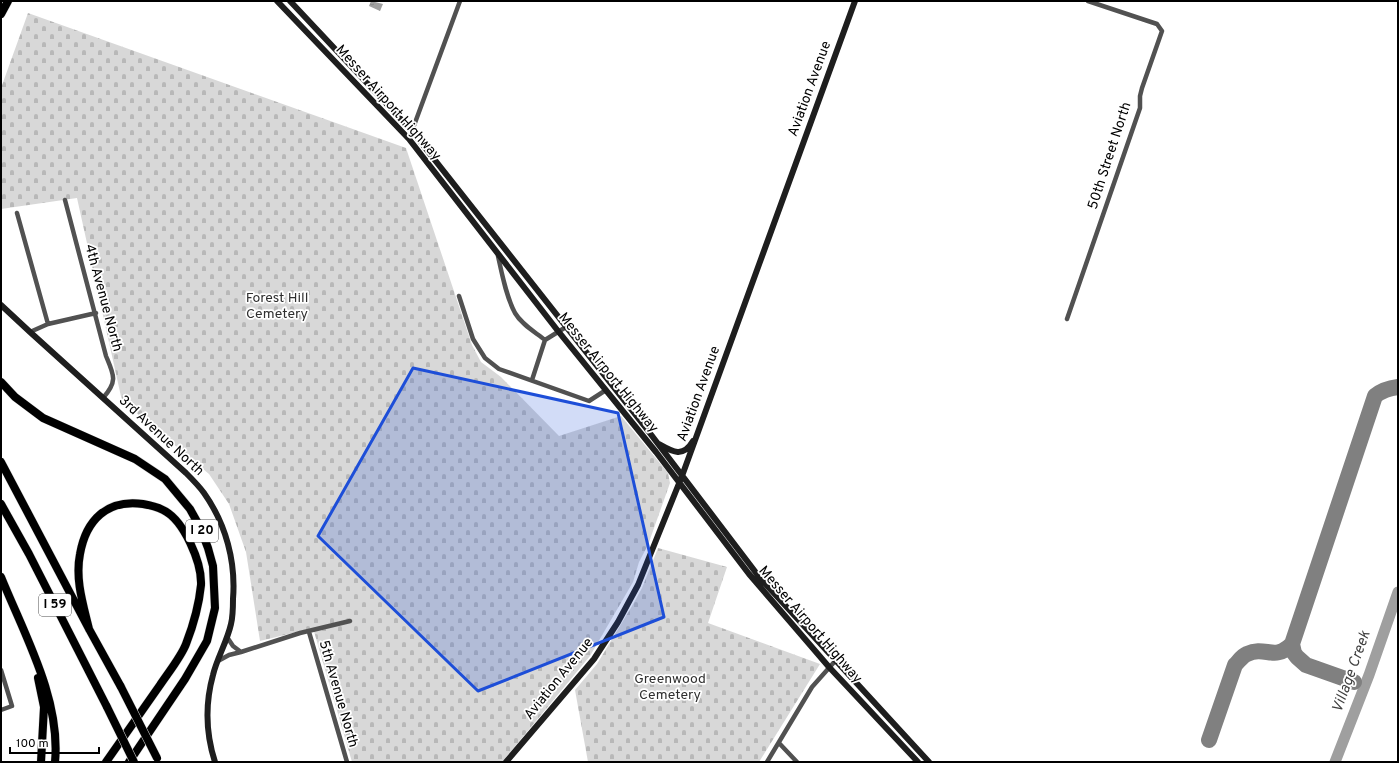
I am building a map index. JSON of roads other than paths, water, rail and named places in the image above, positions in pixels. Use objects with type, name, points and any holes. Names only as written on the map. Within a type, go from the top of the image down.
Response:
[{"type":"highway","points":[[1,14],[8,1]]},
{"type":"highway","name":"I 20","points":[[1,382],[15,397],[43,418],[135,459],[165,479],[190,510],[200,527],[208,548],[213,566],[215,608],[207,641],[185,679],[128,762]]},
{"type":"highway","name":"I 59","points":[[1,462],[121,687],[158,760]]},
{"type":"highway","points":[[89,629],[79,585],[79,568],[80,554],[86,533],[94,520],[111,507],[134,503],[163,510],[174,517],[183,530],[194,552],[198,566],[201,584],[196,612],[185,646],[106,762]]},
{"type":"highway","name":"I 59","points":[[1,504],[29,554],[134,762]]},
{"type":"highway","points":[[1,577],[43,679],[52,714],[56,751],[55,762]]},
{"type":"highway","points":[[33,653],[44,707],[41,762]]},
{"type":"main road","name":"Messer Airport Highway","points":[[277,1],[409,139],[558,332],[656,452],[688,496],[749,574],[829,666],[918,762]]},
{"type":"main road","name":"Messer Airport Highway","points":[[290,1],[412,132],[658,443],[760,578],[929,762]]},
{"type":"main road","name":"Aviation Avenue","points":[[506,762],[594,659],[618,622],[638,585],[698,433],[855,1]]},
{"type":"main road","name":"3rd Avenue North","points":[[1,305],[186,473],[204,493],[219,518],[228,543],[234,577],[232,622],[213,674],[208,699],[207,727],[215,762]]},
{"type":"main road","points":[[658,443],[678,452],[684,451],[692,444],[698,433]]},
{"type":"main road","points":[[670,505],[675,499],[681,496],[688,496]]},
{"type":"street","points":[[409,139],[460,1]]},
{"type":"street","name":"50th Street North","points":[[1067,319],[1140,108],[1142,88],[1162,30],[1157,24],[1088,1]]},
{"type":"street","name":"4th Avenue North","points":[[65,200],[96,313],[106,356],[112,370],[112,387],[103,398]]},
{"type":"street","points":[[17,213],[48,324]]},
{"type":"street","points":[[498,254],[504,282],[516,313],[527,327],[545,340]]},
{"type":"street","points":[[459,296],[474,339],[485,358],[499,369],[589,401],[606,390]]},
{"type":"street","points":[[30,332],[48,324],[96,313]]},
{"type":"street","points":[[532,380],[545,340],[566,327]]},
{"type":"street","points":[[218,661],[229,655],[300,633],[350,621]]},
{"type":"street","name":"5th Avenue North","points":[[309,632],[347,762]]},
{"type":"street","points":[[227,637],[233,646],[241,652]]},
{"type":"street","points":[[767,762],[812,687],[829,666],[836,660]]},
{"type":"street","points":[[1,670],[12,706],[1,710]]},
{"type":"street","points":[[778,743],[797,762]]},
{"type":"water","points":[[371,1],[383,4],[380,11],[369,6]]},
{"type":"waterway","name":"Village Creek","points":[[1335,762],[1369,675],[1398,592]]},
{"type":"park label","name":"Forest Hill Cemetery","points":[[277,306]]},
{"type":"park label","name":"Greenwood Cemetery","points":[[670,688]]}]
